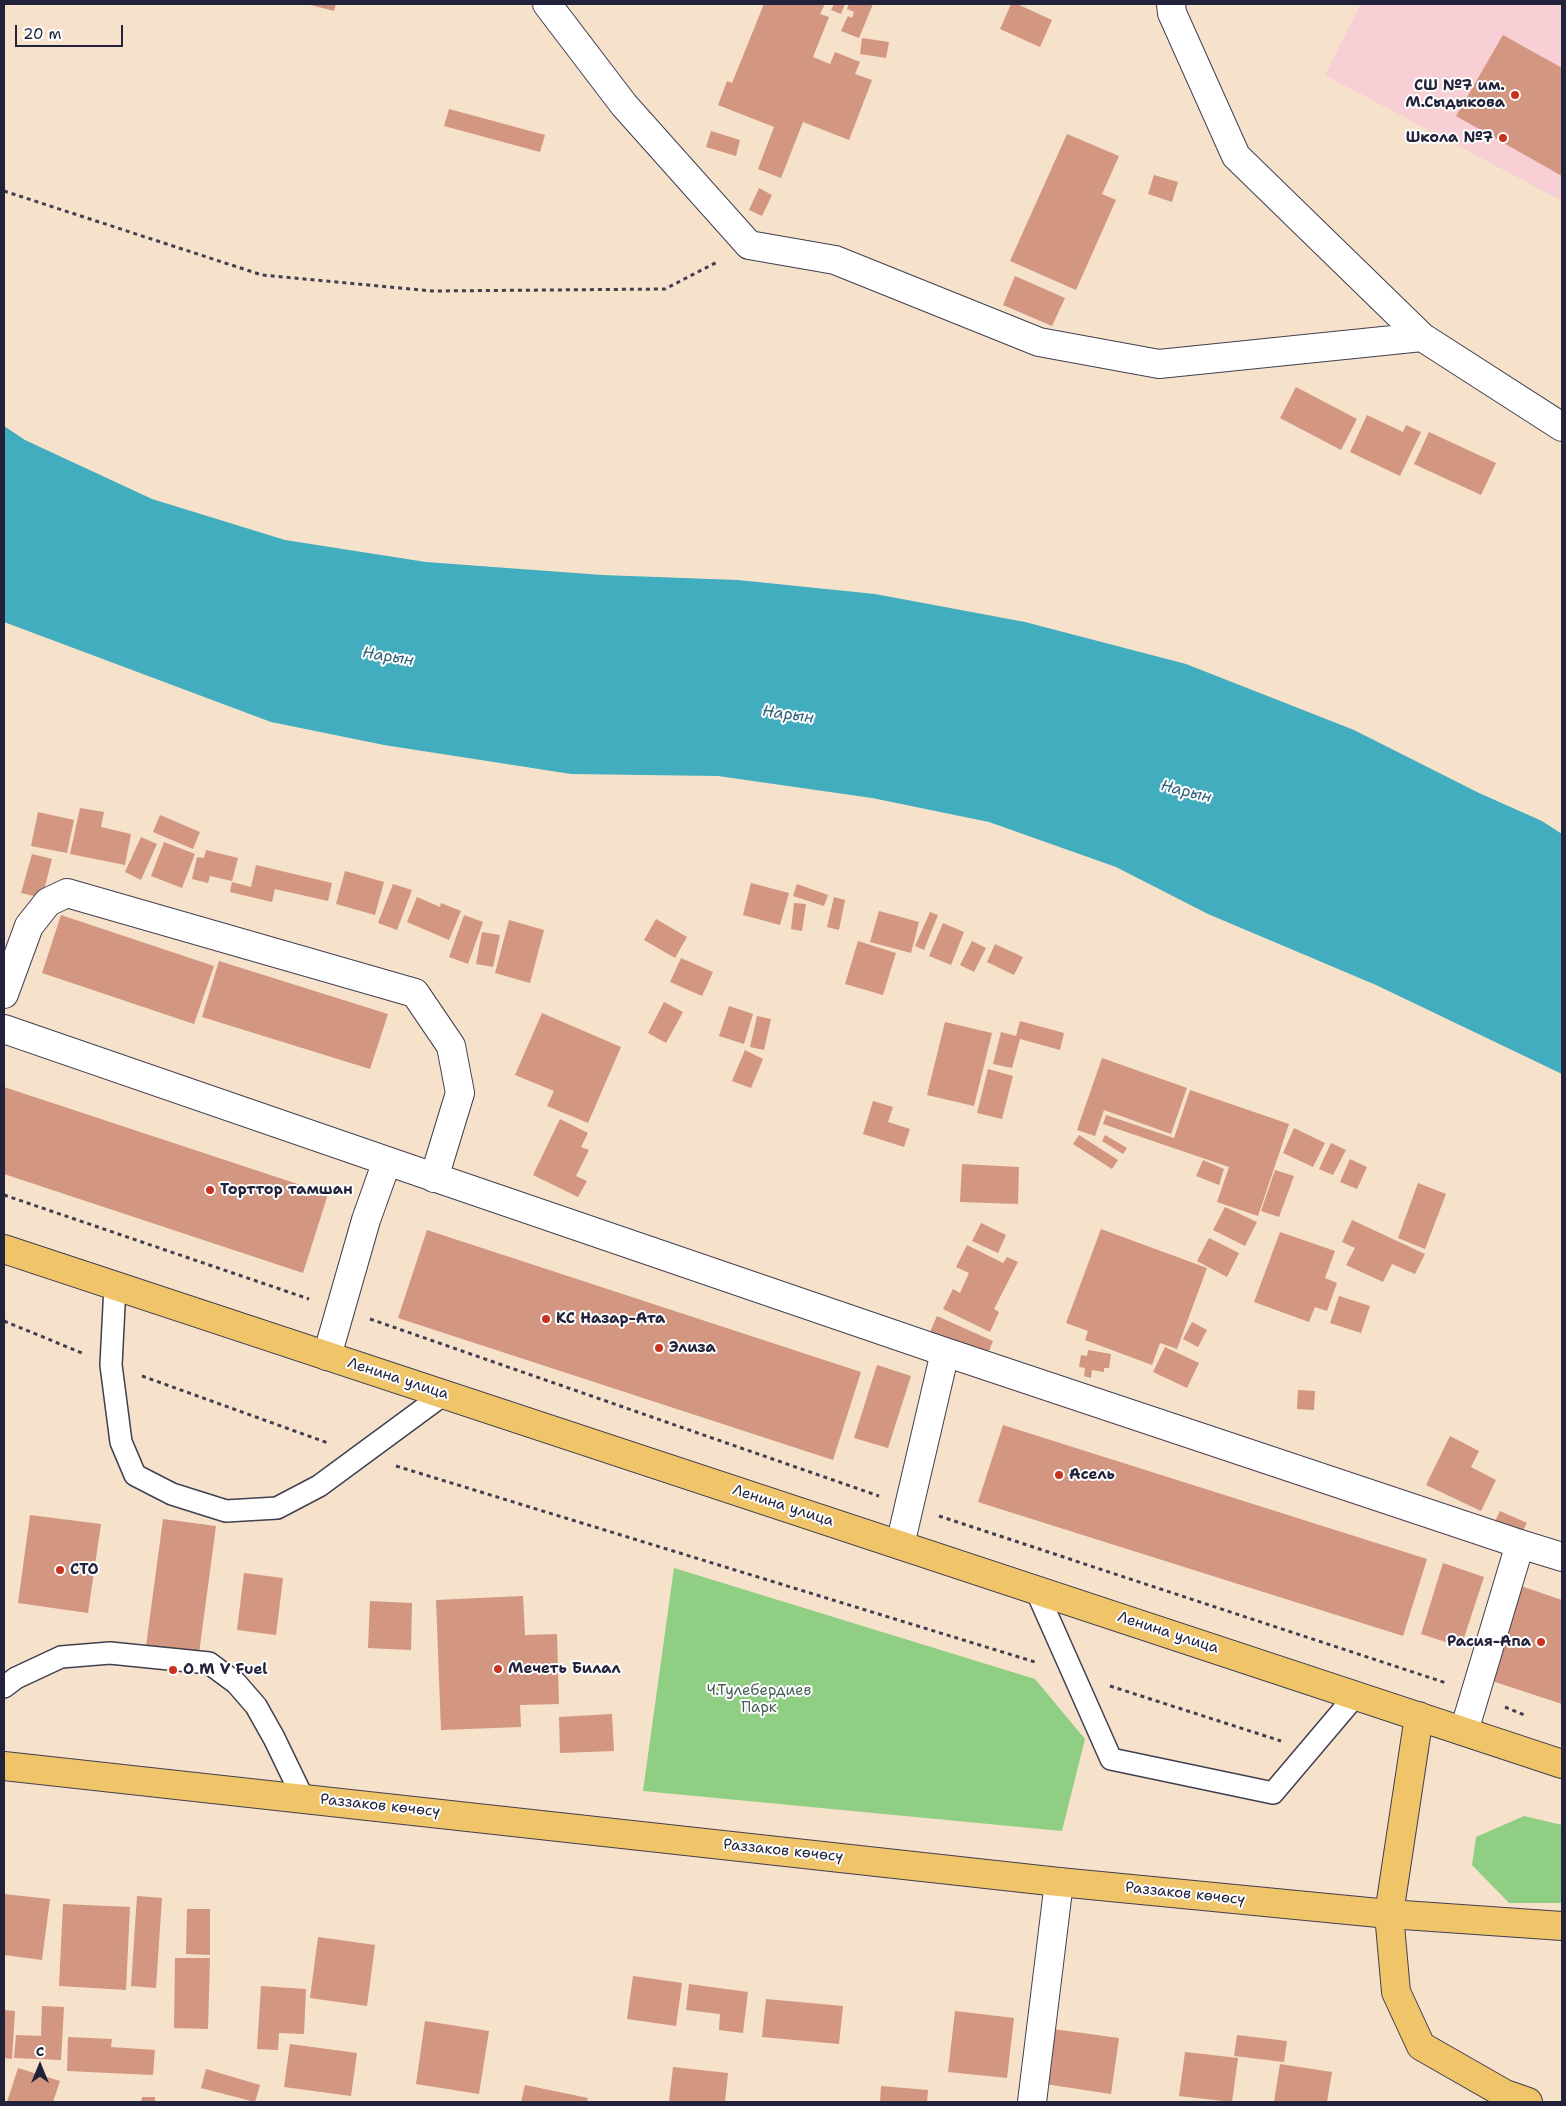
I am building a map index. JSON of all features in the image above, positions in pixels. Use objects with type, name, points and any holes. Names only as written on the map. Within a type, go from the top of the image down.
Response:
[{"type":"main road","name":"Ленина улица","points":[[4,1249],[1562,1764]]},
{"type":"main road","points":[[1419,1716],[1389,1914],[1396,1992],[1421,2046],[1505,2094],[1528,2102]]},
{"type":"main road","name":"Раззаков көчөсү","points":[[4,1766],[1059,1882],[1389,1914],[1562,1926]]},
{"type":"street","points":[[547,4],[624,105],[748,245],[835,260],[1038,342],[1159,364],[1422,337]]},
{"type":"street","points":[[1171,4],[1172,13],[1236,156],[1422,337],[1562,426]]},
{"type":"street","points":[[4,994],[30,926],[48,902],[68,893],[415,994],[451,1046],[460,1093],[434,1178]]},
{"type":"street","points":[[4,1029],[945,1352],[1562,1557]]},
{"type":"street","points":[[327,1356],[366,1220],[387,1161]]},
{"type":"street","points":[[900,1545],[945,1352]]},
{"type":"street","points":[[1464,1731],[1474,1692],[1520,1544]]},
{"type":"street","points":[[1032,2102],[1059,1882]]},
{"type":"lane","points":[[115,1286],[111,1365],[121,1442],[135,1475],[172,1494],[226,1511],[277,1508],[319,1486],[444,1394]]},
{"type":"lane","points":[[1036,1590],[1111,1759],[1273,1793],[1356,1695]]},
{"type":"lane","points":[[4,1687],[16,1678],[61,1657],[110,1652],[209,1663],[236,1683],[256,1706],[303,1798]]},
{"type":"path","points":[[4,191],[262,275],[432,291],[665,289],[748,245]]},
{"type":"path","points":[[4,1195],[340,1309],[908,1506],[1474,1692],[1536,1719]]},
{"type":"path","points":[[4,1321],[111,1365],[362,1455],[1073,1674],[1310,1750]]},
{"type":"shaded area","name":"Школа №7","points":[[1361,4],[1562,4],[1562,201],[1325,75]]},
{"type":"green space","name":"Ч.Тулебердиев Парк","points":[[674,1568],[1035,1679],[1085,1739],[1062,1831],[643,1791]]},
{"type":"green space","points":[[1524,1816],[1562,1825],[1562,1903],[1509,1903],[1472,1865],[1476,1837]]},
{"type":"water","name":"Нарын","points":[[4,426],[25,440],[152,499],[285,540],[426,562],[602,575],[738,580],[875,594],[1025,622],[1186,664],[1354,730],[1479,793],[1542,821],[1562,834],[1562,1074],[1376,985],[1208,914],[1116,867],[989,822],[872,798],[718,776],[571,774],[384,745],[271,722],[4,622]]},
{"type":"building","points":[[307,4],[336,4],[334,11]]},
{"type":"building","points":[[764,4],[825,4],[820,14],[829,17],[813,57],[830,64],[835,52],[860,62],[855,74],[872,80],[849,140],[803,122],[781,178],[758,169],[774,127],[718,105],[727,81],[732,83]]},
{"type":"building","points":[[834,4],[845,4],[841,14],[831,10]]},
{"type":"building","points":[[849,4],[873,4],[859,38],[841,31],[848,16],[852,18],[854,12],[847,9]]},
{"type":"building","points":[[1011,4],[1017,4],[1052,20],[1040,47],[1000,29]]},
{"type":"building","name":"СШ №7 им. М.Сыдыкова","points":[[1503,35],[1562,68],[1562,176],[1456,116]]},
{"type":"building","points":[[862,38],[889,42],[886,58],[860,54]]},
{"type":"building","points":[[449,109],[545,135],[540,152],[444,126]]},
{"type":"building","points":[[711,131],[740,140],[736,156],[706,147]]},
{"type":"building","points":[[1067,134],[1119,156],[1102,194],[1116,200],[1076,290],[1010,261]]},
{"type":"building","points":[[1154,175],[1178,182],[1172,202],[1148,194]]},
{"type":"building","points":[[759,188],[772,195],[762,216],[749,210]]},
{"type":"building","points":[[1015,276],[1065,298],[1052,326],[1003,305]]},
{"type":"building","points":[[1296,387],[1357,419],[1341,450],[1280,418]]},
{"type":"building","points":[[1367,415],[1403,432],[1406,425],[1421,432],[1400,476],[1350,452]]},
{"type":"building","points":[[1429,432],[1496,463],[1481,495],[1414,464]]},
{"type":"building","points":[[80,808],[104,812],[101,827],[131,834],[125,865],[70,854]]},
{"type":"building","points":[[38,812],[74,820],[67,853],[31,846]]},
{"type":"building","points":[[160,815],[200,832],[193,849],[153,832]]},
{"type":"building","points":[[141,837],[157,844],[141,880],[125,872]]},
{"type":"building","points":[[164,842],[195,854],[182,888],[151,876]]},
{"type":"building","points":[[206,850],[238,858],[232,881],[210,876],[208,883],[192,879],[197,857],[204,858]]},
{"type":"building","points":[[32,854],[52,859],[42,898],[21,893]]},
{"type":"building","points":[[256,865],[332,883],[328,901],[275,889],[272,902],[230,892],[232,882],[251,887]]},
{"type":"building","points":[[345,871],[384,882],[375,915],[336,904]]},
{"type":"building","points":[[751,883],[789,893],[780,925],[743,915]]},
{"type":"building","points":[[393,884],[412,890],[397,930],[378,923]]},
{"type":"building","points":[[797,884],[828,895],[824,906],[793,896]]},
{"type":"building","points":[[417,897],[440,907],[441,903],[461,911],[449,940],[407,922]]},
{"type":"building","points":[[834,897],[845,900],[839,930],[827,927]]},
{"type":"building","points":[[794,903],[806,904],[802,931],[791,929]]},
{"type":"building","points":[[879,911],[919,922],[911,953],[870,942]]},
{"type":"building","points":[[930,912],[938,915],[924,950],[915,946]]},
{"type":"building","points":[[61,915],[214,966],[194,1024],[42,973]]},
{"type":"building","points":[[464,915],[483,922],[468,964],[449,957]]},
{"type":"building","points":[[656,919],[687,937],[675,958],[644,940]]},
{"type":"building","points":[[509,920],[544,930],[530,983],[495,973]]},
{"type":"building","points":[[943,923],[964,932],[951,965],[929,956]]},
{"type":"building","points":[[482,932],[500,935],[493,967],[476,964]]},
{"type":"building","points":[[858,941],[896,953],[883,995],[845,984]]},
{"type":"building","points":[[972,941],[986,948],[974,972],[960,965]]},
{"type":"building","points":[[995,944],[1023,957],[1014,975],[987,962]]},
{"type":"building","points":[[681,958],[713,972],[702,996],[670,982]]},
{"type":"building","points":[[219,961],[388,1014],[370,1069],[202,1017]]},
{"type":"building","points":[[664,1002],[683,1012],[666,1043],[648,1033]]},
{"type":"building","points":[[729,1006],[753,1014],[744,1044],[719,1036]]},
{"type":"building","points":[[542,1013],[621,1047],[588,1123],[547,1106],[554,1091],[515,1075]]},
{"type":"building","points":[[757,1016],[771,1019],[764,1050],[750,1047]]},
{"type":"building","points":[[1020,1021],[1064,1033],[1060,1050],[1020,1039],[1012,1068],[993,1064],[1001,1032],[1016,1036]]},
{"type":"building","points":[[945,1022],[992,1033],[974,1106],[927,1095]]},
{"type":"building","points":[[745,1050],[763,1059],[751,1088],[732,1081]]},
{"type":"building","points":[[1102,1058],[1187,1088],[1171,1134],[1104,1110],[1095,1136],[1077,1130]]},
{"type":"building","points":[[988,1069],[1013,1076],[1002,1119],[977,1113]]},
{"type":"building","points":[[4,1087],[328,1194],[303,1273],[4,1174]]},
{"type":"building","points":[[1190,1090],[1289,1124],[1258,1216],[1217,1202],[1229,1167],[1103,1124],[1106,1115],[1174,1138]]},
{"type":"building","points":[[873,1101],[893,1107],[888,1122],[910,1129],[904,1147],[863,1134]]},
{"type":"building","points":[[560,1119],[588,1133],[581,1147],[589,1150],[576,1176],[587,1181],[578,1197],[533,1175]]},
{"type":"building","points":[[1294,1128],[1325,1143],[1313,1167],[1283,1153]]},
{"type":"building","points":[[1079,1135],[1118,1160],[1112,1169],[1073,1144]]},
{"type":"building","points":[[1105,1135],[1127,1148],[1123,1154],[1102,1141]]},
{"type":"building","points":[[1331,1143],[1346,1150],[1333,1175],[1319,1169]]},
{"type":"building","points":[[1350,1159],[1367,1167],[1357,1189],[1340,1182]]},
{"type":"building","points":[[1203,1160],[1224,1169],[1219,1185],[1196,1176]]},
{"type":"building","points":[[962,1164],[1019,1167],[1018,1204],[960,1202]]},
{"type":"building","points":[[1275,1170],[1294,1176],[1279,1217],[1261,1211]]},
{"type":"building","points":[[1418,1183],[1446,1194],[1425,1249],[1398,1238]]},
{"type":"building","points":[[1225,1207],[1257,1222],[1245,1246],[1213,1230]]},
{"type":"building","points":[[1352,1220],[1425,1254],[1415,1274],[1392,1264],[1383,1282],[1346,1265],[1355,1248],[1342,1242]]},
{"type":"building","points":[[981,1223],[1006,1235],[998,1253],[972,1241]]},
{"type":"building","points":[[1101,1229],[1207,1268],[1177,1349],[1160,1343],[1152,1365],[1085,1340],[1088,1331],[1066,1323]]},
{"type":"building","points":[[427,1230],[861,1372],[833,1460],[398,1318]]},
{"type":"building","points":[[1280,1232],[1335,1251],[1325,1278],[1337,1283],[1327,1311],[1315,1307],[1309,1322],[1254,1302]]},
{"type":"building","points":[[1209,1238],[1239,1253],[1227,1277],[1197,1261]]},
{"type":"building","points":[[967,1245],[1003,1263],[1007,1257],[1018,1262],[994,1309],[999,1312],[990,1332],[943,1309],[953,1289],[960,1293],[969,1273],[956,1267]]},
{"type":"building","points":[[1339,1296],[1370,1306],[1361,1333],[1330,1323]]},
{"type":"building","points":[[937,1316],[993,1341],[987,1356],[930,1332]]},
{"type":"building","points":[[1192,1322],[1207,1330],[1198,1347],[1183,1339]]},
{"type":"building","points":[[1165,1347],[1199,1363],[1187,1388],[1153,1372]]},
{"type":"building","points":[[1088,1350],[1111,1354],[1109,1368],[1104,1368],[1104,1372],[1092,1370],[1091,1378],[1084,1376],[1085,1368],[1079,1367],[1081,1355],[1087,1356]]},
{"type":"building","points":[[877,1365],[911,1376],[888,1448],[854,1438]]},
{"type":"building","points":[[1298,1390],[1315,1391],[1314,1410],[1297,1409]]},
{"type":"building","points":[[1003,1425],[1427,1559],[1403,1636],[978,1502]]},
{"type":"building","points":[[1450,1436],[1479,1451],[1471,1467],[1496,1480],[1481,1511],[1426,1485]]},
{"type":"building","points":[[1500,1511],[1527,1523],[1520,1536],[1493,1525]]},
{"type":"building","points":[[30,1515],[101,1524],[88,1613],[18,1603]]},
{"type":"building","points":[[163,1519],[216,1526],[199,1653],[146,1646]]},
{"type":"building","points":[[1443,1563],[1484,1577],[1461,1647],[1421,1634]]},
{"type":"building","points":[[244,1573],[283,1578],[276,1635],[237,1630]]},
{"type":"building","points":[[1521,1586],[1562,1600],[1562,1704],[1489,1680]]},
{"type":"building","name":"Мечеть Билал","points":[[523,1596],[525,1635],[557,1634],[559,1704],[520,1705],[521,1727],[441,1730],[436,1600]]},
{"type":"building","points":[[370,1601],[412,1603],[411,1650],[368,1648]]},
{"type":"building","points":[[612,1714],[614,1751],[560,1753],[559,1717]]},
{"type":"building","points":[[4,1894],[50,1899],[42,1960],[4,1955]]},
{"type":"building","points":[[137,1896],[162,1898],[156,1988],[131,1986]]},
{"type":"building","points":[[63,1904],[130,1907],[126,1990],[59,1986]]},
{"type":"building","points":[[187,1909],[210,1909],[210,1955],[186,1954]]},
{"type":"building","points":[[318,1937],[375,1945],[367,2006],[310,1998]]},
{"type":"building","points":[[175,1958],[210,1958],[208,2029],[174,2028]]},
{"type":"building","points":[[633,1976],[682,1983],[676,2026],[627,2019]]},
{"type":"building","points":[[689,1984],[748,1992],[743,2033],[719,2030],[720,2014],[686,2010]]},
{"type":"building","points":[[261,1986],[306,1989],[304,2034],[279,2033],[278,2050],[257,2049]]},
{"type":"building","points":[[766,1999],[843,2006],[839,2044],[762,2037]]},
{"type":"building","points":[[42,2006],[64,2007],[61,2060],[14,2058],[16,2035],[41,2036]]},
{"type":"building","points":[[4,2010],[15,2011],[12,2059],[4,2058]]},
{"type":"building","points":[[955,2011],[1014,2018],[1007,2078],[948,2072]]},
{"type":"building","points":[[425,2021],[489,2031],[479,2094],[416,2084]]},
{"type":"building","points":[[1053,2029],[1119,2038],[1111,2094],[1045,2084]]},
{"type":"building","points":[[1237,2035],[1287,2041],[1284,2062],[1234,2056]]},
{"type":"building","points":[[68,2037],[112,2039],[111,2047],[155,2050],[153,2075],[67,2071]]},
{"type":"building","points":[[290,2044],[357,2053],[351,2096],[284,2087]]},
{"type":"building","points":[[1185,2052],[1238,2058],[1232,2102],[1179,2096]]},
{"type":"building","points":[[1280,2064],[1332,2072],[1327,2102],[1274,2102]]},
{"type":"building","points":[[673,2067],[728,2073],[725,2102],[669,2102]]},
{"type":"building","points":[[18,2068],[60,2081],[53,2102],[7,2102]]},
{"type":"building","points":[[206,2069],[260,2085],[255,2102],[201,2088]]},
{"type":"building","points":[[525,2085],[588,2098],[587,2102],[521,2102]]},
{"type":"building","points":[[881,2086],[928,2090],[927,2102],[880,2102]]},
{"type":"building","points":[[142,2097],[155,2097],[155,2102],[141,2102]]},
{"type":"place","name":"СШ №7 им. М.Сыдыкова","points":[[1515,95]]},
{"type":"place","name":"Школа №7","points":[[1503,138]]},
{"type":"place","name":"Торттор тамшан","points":[[210,1190]]},
{"type":"place","name":"КС Назар-Ата","points":[[546,1319]]},
{"type":"place","name":"Элиза","points":[[659,1348]]},
{"type":"place","name":"Асель","points":[[1059,1475]]},
{"type":"place","name":"СТО","points":[[60,1570]]},
{"type":"place","name":"Расия-Апа","points":[[1541,1642]]},
{"type":"place","name":"Мечеть Билал","points":[[498,1669]]},
{"type":"place","name":"O M V Fuel","points":[[173,1670]]}]
